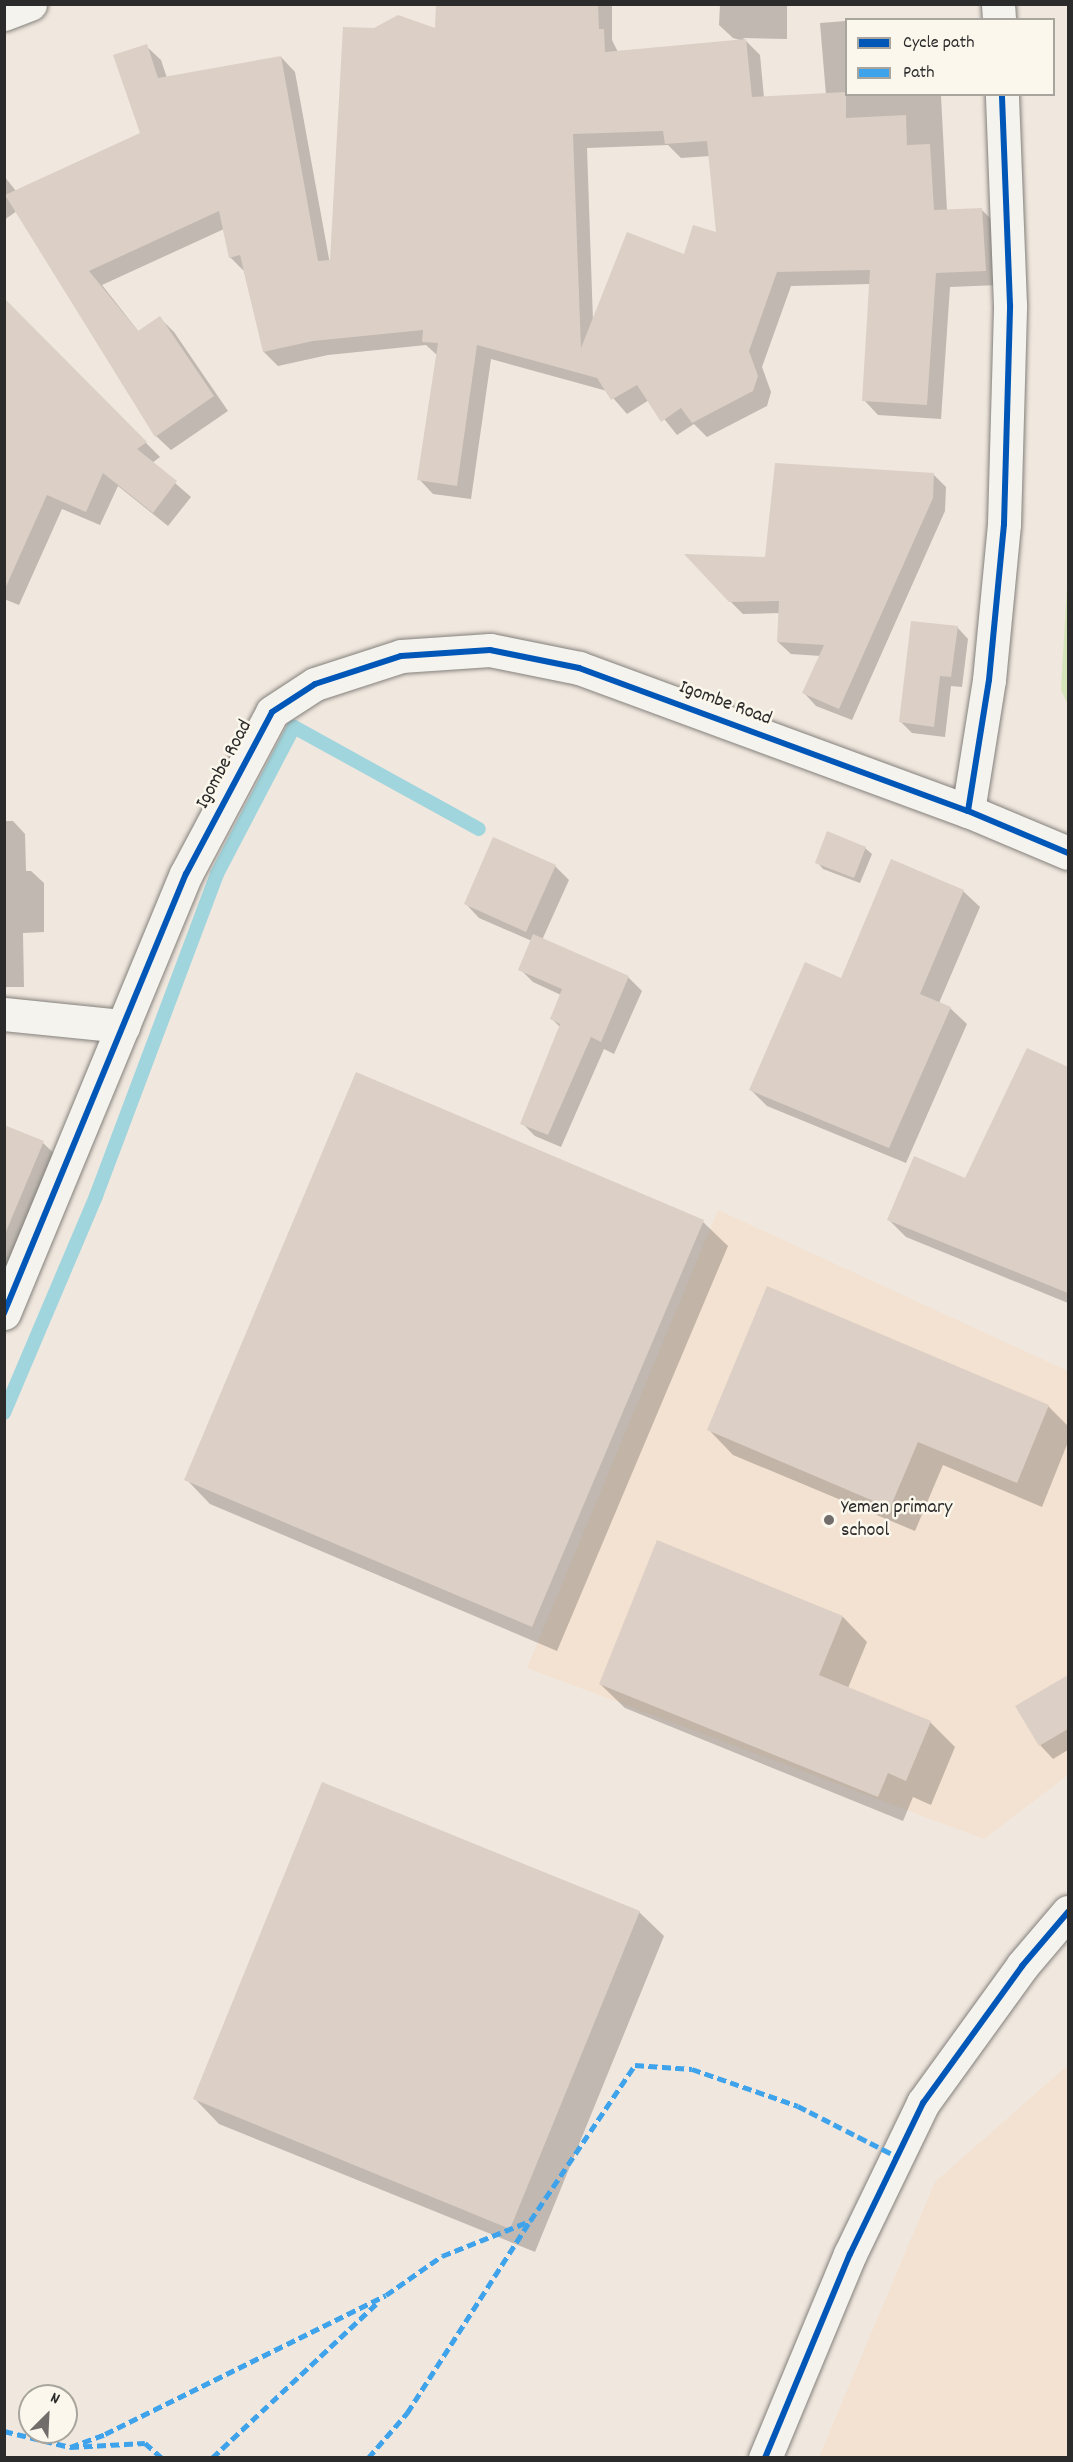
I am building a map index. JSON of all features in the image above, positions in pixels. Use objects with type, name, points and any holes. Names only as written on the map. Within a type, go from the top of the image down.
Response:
[{"type":"street","points":[[4,14],[30,4]]},
{"type":"street","points":[[968,811],[989,680],[1004,524],[1010,305],[1002,96]]},
{"type":"street","name":"Igombe Road","points":[[4,1313],[186,874],[273,712],[315,684],[400,656],[490,650],[579,668],[968,811],[1068,853]]},
{"type":"street","points":[[4,1014],[123,1026]]},
{"type":"street","points":[[765,2457],[850,2254],[923,2103],[1022,1966],[1068,1912]]},
{"type":"shaded area","name":"Yemen primary school","points":[[718,1210],[1068,1371],[1068,1775],[984,1839],[527,1668]]},
{"type":"shaded area","points":[[1068,2065],[1068,2457],[819,2457],[935,2182]]},
{"type":"green space","points":[[1068,569],[1068,705],[1061,690]]},
{"type":"building","points":[[436,4],[598,4],[599,29],[604,29],[605,52],[746,39],[752,97],[845,92],[846,118],[906,115],[907,145],[930,144],[934,210],[982,208],[986,271],[936,273],[927,405],[862,401],[870,270],[777,272],[749,351],[758,376],[753,391],[692,423],[681,408],[661,422],[637,385],[611,400],[597,378],[477,345],[457,486],[417,480],[438,343],[422,342],[423,330],[313,341],[263,352],[240,255],[229,258],[219,211],[89,271],[138,331],[160,316],[214,396],[155,437],[5,195],[140,133],[113,55],[147,44],[158,78],[281,56],[318,261],[330,260],[343,27],[374,28],[398,15],[435,28]],"holes":[[[663,131],[665,144],[707,141],[716,232],[693,225],[684,254],[627,232],[581,348],[573,134]]]},
{"type":"building","points":[[4,298],[147,442],[137,449],[177,481],[153,513],[103,473],[86,512],[47,495],[4,591]]},
{"type":"building","points":[[775,463],[934,473],[933,498],[839,709],[802,693],[824,645],[777,642],[779,601],[729,602],[684,554],[765,557]]},
{"type":"building","points":[[911,621],[958,626],[951,677],[940,676],[934,727],[899,722]]},
{"type":"building","points":[[827,831],[866,847],[854,878],[815,863]]},
{"type":"building","points":[[493,837],[556,865],[526,932],[464,904]]},
{"type":"building","points":[[891,859],[964,890],[920,994],[951,1007],[889,1148],[749,1090],[805,962],[841,978]]},
{"type":"building","points":[[533,934],[629,976],[601,1042],[591,1037],[548,1135],[520,1124],[560,1024],[550,1019],[562,989],[518,970]]},
{"type":"building","points":[[1027,1048],[1068,1067],[1068,1293],[887,1220],[914,1156],[965,1178]]},
{"type":"building","points":[[356,1072],[704,1220],[532,1627],[184,1480]]},
{"type":"building","points":[[4,1125],[44,1141],[5,1234],[4,1234]]},
{"type":"building","points":[[767,1286],[1049,1405],[1017,1483],[918,1442],[890,1508],[707,1430]]},
{"type":"building","points":[[657,1540],[843,1616],[819,1675],[931,1721],[906,1781],[888,1773],[878,1797],[599,1684]]},
{"type":"building","points":[[1068,1675],[1068,1729],[1039,1746],[1015,1706]]},
{"type":"building","points":[[322,1782],[640,1911],[510,2229],[193,2099]]},
{"type":"waterway","points":[[4,1413],[96,1196],[217,874],[294,727],[479,829]]},
{"type":"marked path","points":[[70,2447],[105,2434],[386,2295],[442,2256],[530,2221],[635,2065],[692,2069],[798,2106],[896,2156]]},
{"type":"marked path","points":[[368,2458],[407,2413],[530,2221]]},
{"type":"marked path","points":[[212,2458],[376,2304]]},
{"type":"marked path","points":[[4,2431],[70,2447],[145,2443],[162,2458]]},
{"type":"cycle path","points":[[968,811],[989,680],[1004,524],[1010,305],[1002,96]]},
{"type":"cycle path","points":[[4,1313],[186,874],[272,712],[315,684],[401,656],[490,650],[579,668],[968,811],[1068,853]]},
{"type":"cycle path","points":[[765,2458],[850,2254],[923,2103],[1022,1966],[1068,1912]]},
{"type":"place","name":"Yemen primary school","points":[[829,1520]]}]
